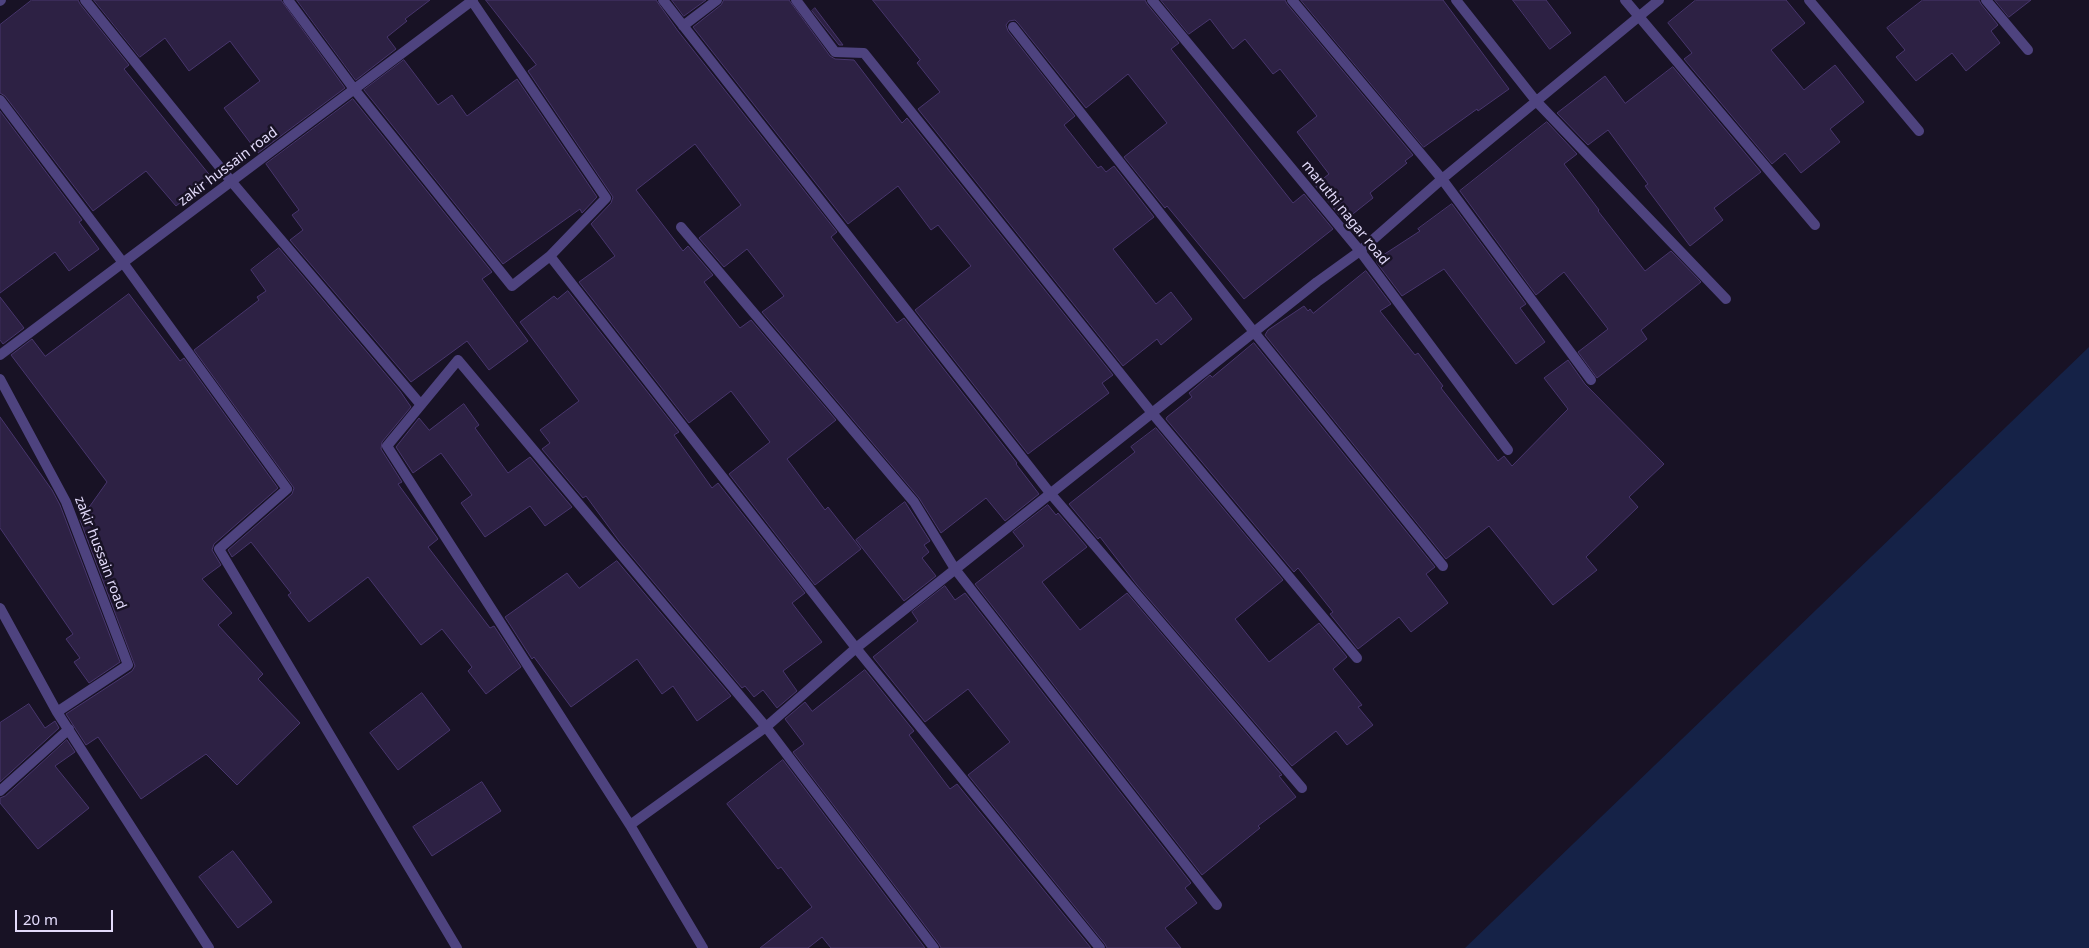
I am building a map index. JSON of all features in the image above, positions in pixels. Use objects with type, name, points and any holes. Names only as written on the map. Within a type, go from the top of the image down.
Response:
[{"type":"street","points":[[85,0],[231,181],[421,405]]},
{"type":"street","points":[[288,0],[354,89],[512,286],[550,256],[606,198],[472,0]]},
{"type":"street","name":"zakir hussain road","points":[[0,355],[124,264],[472,0]]},
{"type":"street","points":[[662,0],[1050,493],[1302,788]]},
{"type":"street","points":[[683,26],[717,0]]},
{"type":"street","points":[[796,0],[835,52],[864,53],[1152,413],[1357,658]]},
{"type":"street","name":"maruthi nagar road","points":[[1152,0],[1360,251],[1508,450]]},
{"type":"street","points":[[1292,0],[1442,180],[1591,380]]},
{"type":"street","points":[[1456,0],[1536,101],[1726,299]]},
{"type":"street","points":[[1625,0],[1816,225]]},
{"type":"street","points":[[630,825],[766,727],[856,648],[954,569],[1254,332],[1360,251],[1536,101],[1659,0]]},
{"type":"street","points":[[1809,0],[1920,131]]},
{"type":"street","points":[[1986,0],[2028,50]]},
{"type":"street","points":[[1013,27],[1254,332],[1443,566]]},
{"type":"street","points":[[0,100],[124,264],[287,489],[219,549],[457,948]]},
{"type":"street","points":[[681,227],[914,502],[954,569],[1217,904]]},
{"type":"street","points":[[550,256],[856,648],[1100,948]]},
{"type":"street","points":[[703,948],[630,825],[387,446],[458,360],[766,727],[934,948]]},
{"type":"street","name":"zakir hussain road","points":[[0,379],[66,502],[128,665],[57,712]]},
{"type":"street","points":[[0,608],[57,712],[208,948]]},
{"type":"street","points":[[0,791],[69,729]]},
{"type":"water","points":[[2089,347],[2089,948],[1465,948]]},
{"type":"building","points":[[32,0],[78,0],[129,65],[124,69],[212,178],[176,206],[146,171],[93,211],[5,96],[0,93],[0,25]]},
{"type":"building","points":[[94,0],[281,0],[345,88],[258,153],[224,108],[260,81],[230,41],[189,71],[165,38],[140,57]]},
{"type":"building","points":[[297,0],[430,0],[405,19],[407,21],[387,37],[396,49],[356,80]]},
{"type":"building","points":[[486,0],[656,0],[678,31],[837,232],[831,237],[897,323],[904,318],[1039,494],[1005,521],[986,498],[941,533],[919,498],[762,312],[784,296],[747,249],[724,267],[699,238],[741,205],[695,144],[636,190],[683,251],[688,246],[713,275],[704,282],[740,328],[751,320],[836,420],[787,459],[825,510],[828,507],[861,549],[815,585],[729,474],[770,442],[731,391],[689,423],[579,282],[615,256],[591,224],[611,203],[613,197],[528,71],[536,65]]},
{"type":"building","points":[[672,0],[706,0],[684,16]]},
{"type":"building","points":[[724,0],[789,0],[830,56],[835,59],[854,60],[902,123],[907,118],[1113,375],[1102,383],[1109,393],[1028,454],[915,310],[971,266],[938,225],[931,230],[898,186],[848,224],[693,27],[721,5]]},
{"type":"building","points":[[873,0],[1145,0],[1179,43],[1171,49],[1293,203],[1304,194],[1333,229],[1244,299],[1167,206],[1165,208],[1124,157],[1167,123],[1128,74],[1086,108],[1018,23],[1015,20],[1009,21],[1006,25],[1008,31],[1075,116],[1064,125],[1098,168],[1101,166],[1106,172],[1114,166],[1154,217],[1113,249],[1156,304],[1171,292],[1192,319],[1161,345],[1157,339],[1123,366],[918,109],[940,92],[917,63],[920,60]]},
{"type":"building","points":[[1161,0],[1285,0],[1413,155],[1405,161],[1407,163],[1370,193],[1373,198],[1344,221],[1315,185],[1329,174],[1297,132],[1317,116],[1280,69],[1273,74],[1245,39],[1233,49],[1210,19],[1189,34]]},
{"type":"building","points":[[1301,0],[1443,0],[1509,89],[1478,111],[1477,109],[1424,147]]},
{"type":"building","points":[[1513,0],[1546,0],[1571,33],[1550,49]]},
{"type":"building","points":[[1696,0],[1786,0],[1805,23],[1771,50],[1804,90],[1835,65],[1864,102],[1830,129],[1840,142],[1801,173],[1785,153],[1772,164],[1684,59],[1692,53],[1668,23]]},
{"type":"building","points":[[1923,0],[1979,0],[1998,25],[1991,31],[2000,43],[1966,71],[1952,53],[1916,81],[1896,57],[1905,50],[1887,28]]},
{"type":"building","points":[[1995,0],[2031,0],[2009,17]]},
{"type":"building","points":[[815,8],[843,45],[839,45],[812,11]]},
{"type":"building","points":[[404,60],[438,105],[452,95],[467,116],[517,79],[597,197],[582,213],[580,209],[503,264],[364,90]]},
{"type":"building","points":[[1673,67],[1761,172],[1714,208],[1723,220],[1690,246],[1645,186],[1648,184],[1608,130],[1588,145],[1557,113],[1605,76],[1625,103]]},
{"type":"building","points":[[353,99],[492,272],[482,279],[528,341],[489,370],[467,341],[411,382],[290,240],[303,230],[292,215],[299,210],[266,164]]},
{"type":"building","points":[[0,111],[82,220],[79,222],[99,249],[69,271],[55,252],[0,293]]},
{"type":"building","points":[[1547,122],[1577,154],[1564,164],[1645,271],[1671,251],[1701,282],[1641,330],[1647,339],[1597,378],[1578,352],[1608,329],[1564,272],[1536,295],[1460,191]]},
{"type":"building","points":[[1452,204],[1526,304],[1520,308],[1545,342],[1516,364],[1444,269],[1402,296],[1377,263],[1377,259],[1420,231],[1418,229]]},
{"type":"building","points":[[279,248],[400,391],[411,407],[382,442],[381,449],[402,482],[398,484],[438,539],[428,547],[490,628],[494,626],[521,667],[486,694],[468,671],[472,667],[442,629],[421,645],[368,577],[309,622],[288,595],[291,593],[251,542],[232,557],[228,550],[292,494],[294,488],[194,350],[259,300],[257,297],[266,291],[251,270]]},
{"type":"building","points":[[1366,271],[1391,304],[1380,311],[1415,355],[1418,353],[1443,386],[1441,388],[1498,461],[1504,456],[1512,466],[1568,409],[1544,378],[1568,360],[1585,384],[1664,464],[1629,497],[1638,507],[1586,557],[1597,570],[1553,605],[1489,526],[1446,559],[1265,335],[1268,330],[1304,306],[1313,313]]},
{"type":"building","points":[[568,291],[679,432],[674,435],[712,488],[718,483],[805,593],[792,603],[822,642],[783,671],[797,691],[777,708],[763,690],[754,697],[745,686],[742,688],[619,541],[586,496],[583,498],[542,449],[550,443],[540,430],[579,401],[520,322],[554,296],[557,299]]},
{"type":"building","points":[[129,294],[180,361],[184,358],[278,488],[214,544],[212,550],[221,565],[202,579],[232,613],[218,625],[263,674],[258,679],[300,723],[237,785],[206,754],[141,799],[98,737],[86,745],[66,714],[132,671],[135,666],[80,520],[107,482],[11,355],[32,339],[45,356]]},
{"type":"building","points":[[0,297],[24,328],[3,344],[0,340]]},
{"type":"building","points":[[1254,343],[1435,567],[1426,574],[1448,603],[1411,632],[1399,617],[1358,649],[1330,614],[1333,612],[1298,568],[1294,572],[1166,419],[1192,397],[1189,393]]},
{"type":"building","points":[[464,404],[479,425],[475,428],[508,473],[530,457],[572,507],[545,526],[530,506],[485,537],[461,503],[472,495],[441,453],[413,473],[396,447],[419,418],[429,430]]},
{"type":"building","points":[[0,417],[52,490],[60,505],[120,662],[89,683],[74,662],[80,658],[66,639],[73,634],[0,528]]},
{"type":"building","points":[[1156,428],[1283,580],[1235,619],[1269,662],[1319,623],[1347,657],[1333,669],[1362,705],[1358,707],[1373,725],[1347,745],[1336,731],[1292,766],[1137,585],[1100,537],[1098,539],[1069,504],[1135,452],[1131,447]]},
{"type":"building","points":[[905,502],[930,541],[924,545],[929,552],[922,558],[936,576],[904,601],[856,540]]},
{"type":"building","points":[[1048,505],[1056,515],[1058,513],[1087,547],[1042,582],[1080,630],[1127,593],[1282,775],[1279,776],[1296,797],[1258,826],[1260,828],[1202,875],[975,584],[1024,546],[1013,532]]},
{"type":"building","points":[[617,561],[731,696],[697,721],[673,686],[662,694],[637,659],[571,707],[534,657],[532,659],[505,617],[567,573],[579,588]]},
{"type":"building","points":[[945,586],[955,600],[965,593],[1191,883],[1185,888],[1197,903],[1165,928],[1181,948],[1107,948],[968,775],[1010,742],[968,689],[925,722],[873,657],[918,621],[912,612]]},
{"type":"building","points":[[865,670],[914,731],[909,735],[950,789],[957,784],[1091,948],[941,948],[793,752],[804,744],[785,719],[805,702],[812,711]]},
{"type":"building","points":[[422,693],[450,730],[398,770],[370,733]]},
{"type":"building","points":[[29,704],[45,728],[55,721],[59,728],[0,782],[0,723]]},
{"type":"building","points":[[67,740],[75,752],[55,766],[89,808],[38,849],[0,803],[0,798],[5,796]]},
{"type":"building","points":[[783,760],[925,948],[831,948],[822,937],[808,948],[760,948],[812,907],[781,867],[778,869],[727,804]]},
{"type":"building","points":[[482,782],[501,811],[432,856],[413,827]]},
{"type":"building","points":[[233,851],[272,902],[238,928],[199,877]]}]
